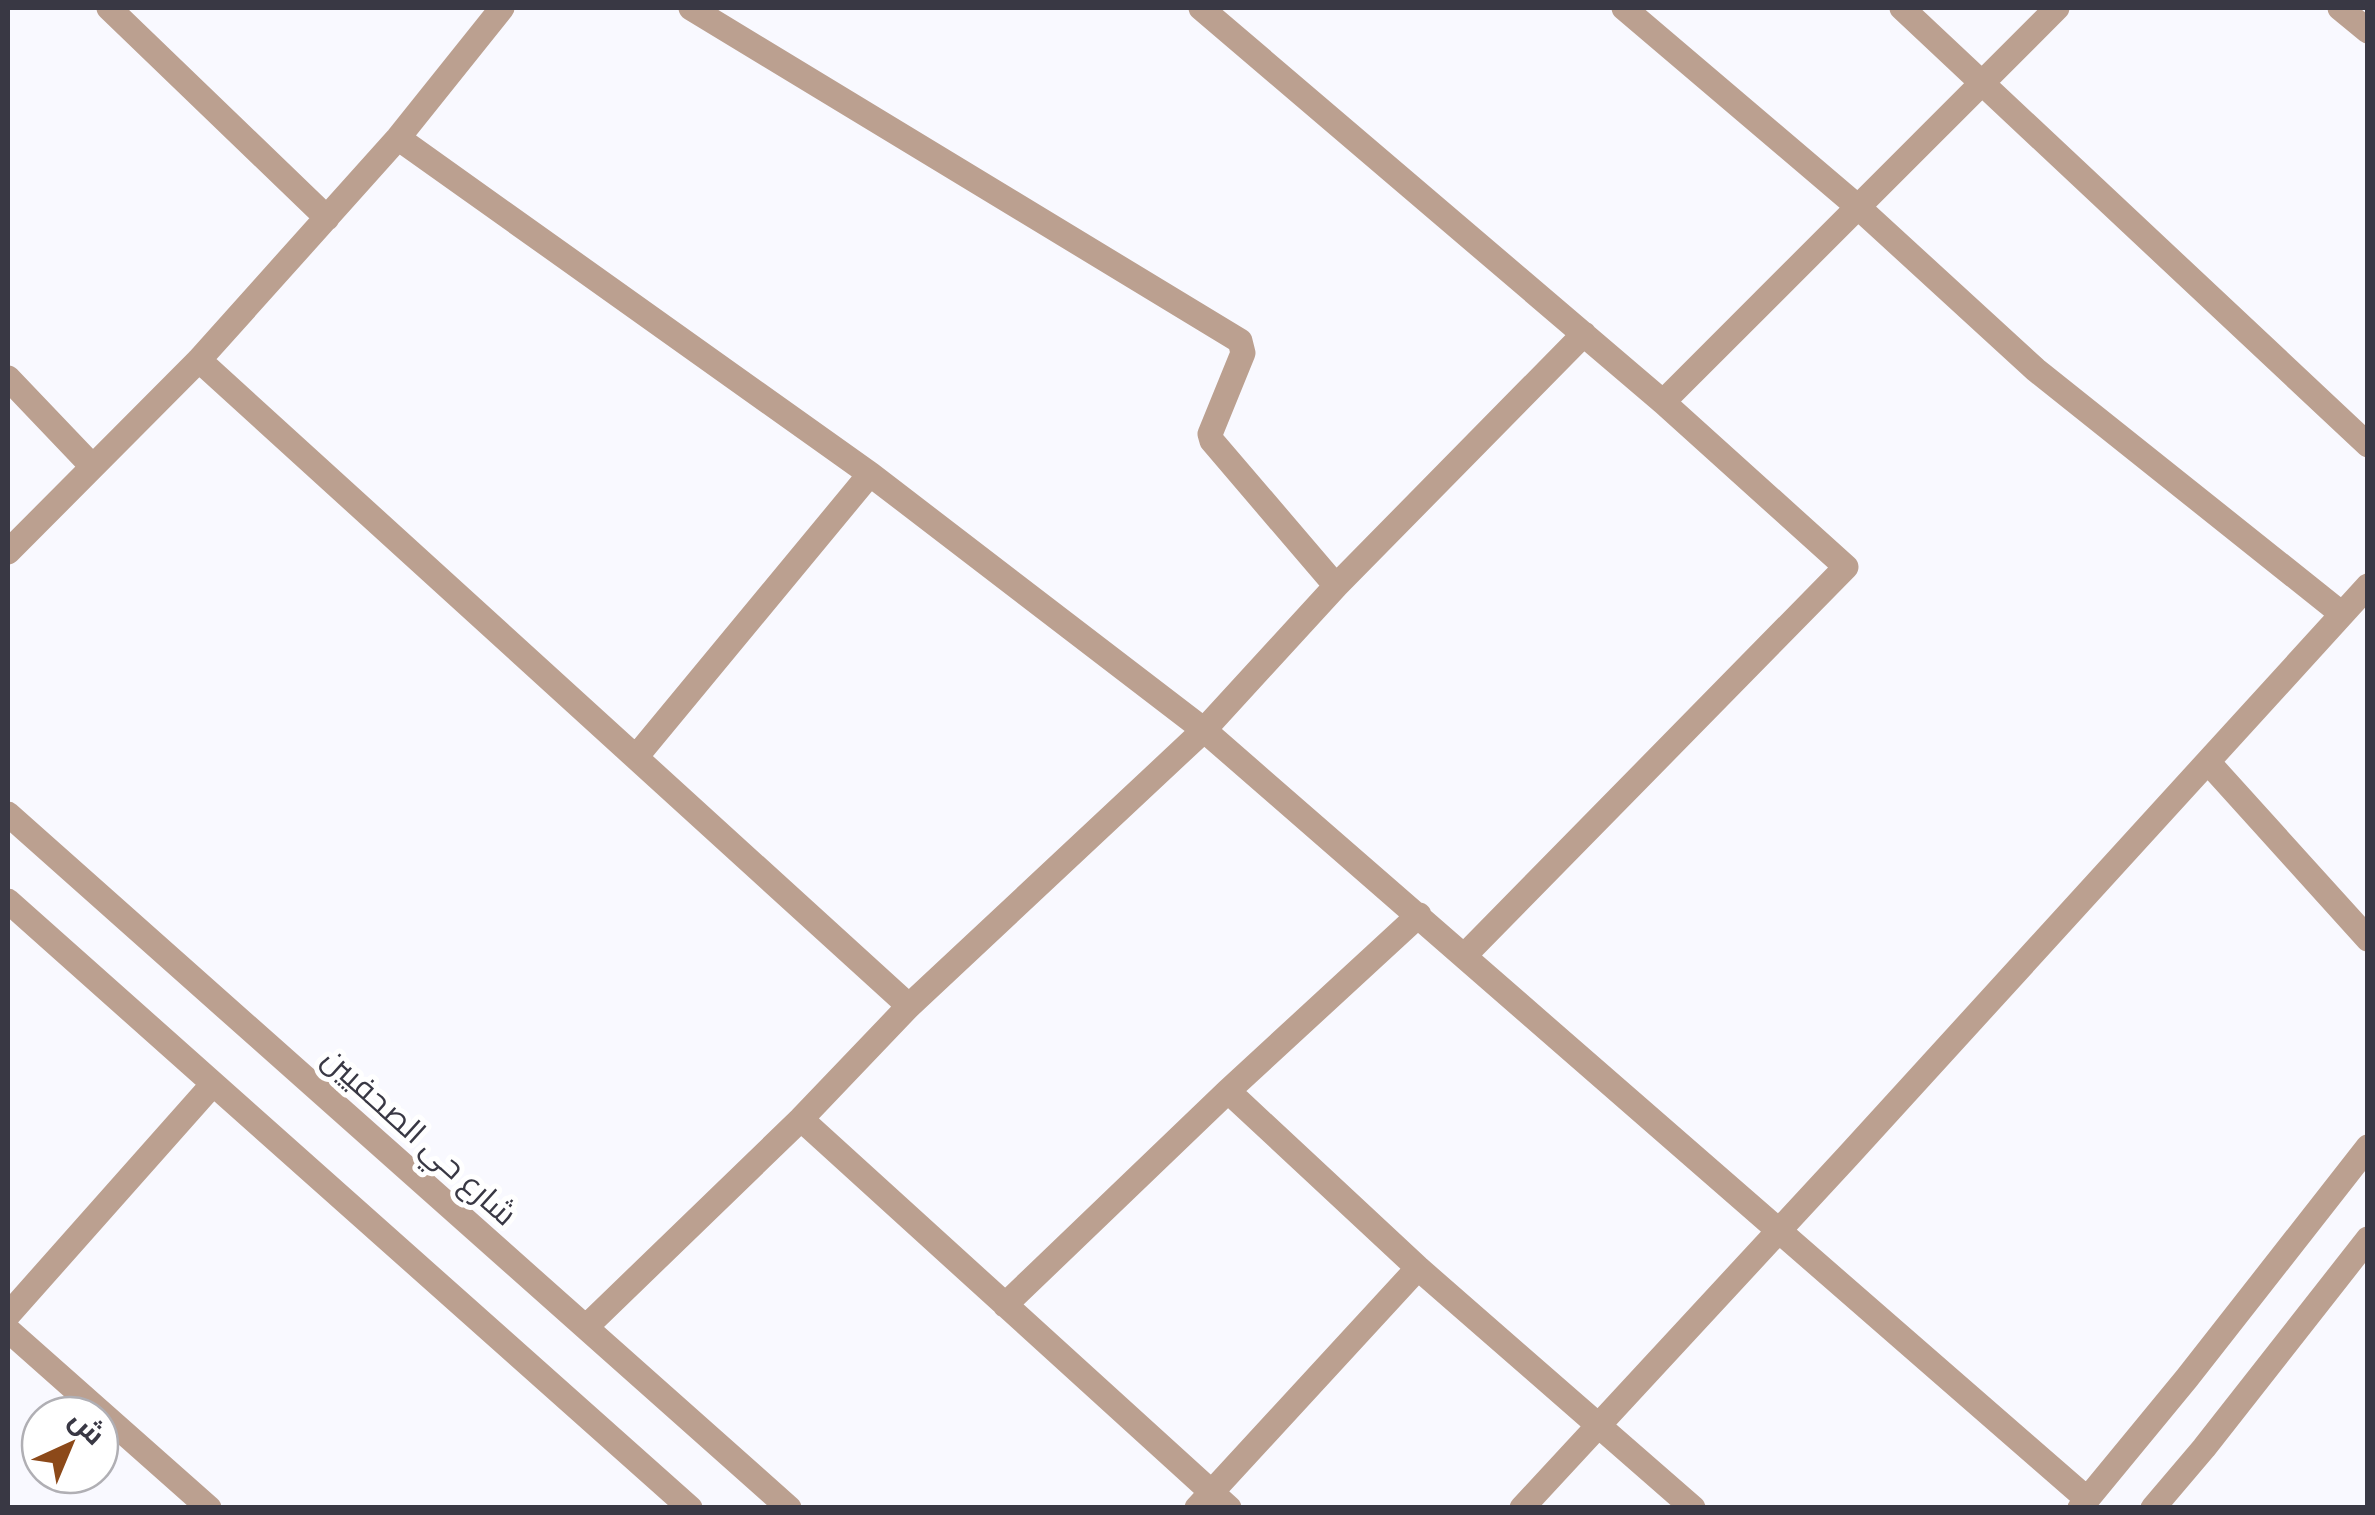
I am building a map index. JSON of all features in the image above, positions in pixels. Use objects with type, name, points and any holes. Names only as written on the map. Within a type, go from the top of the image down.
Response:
[{"type":"street","points":[[109,8],[327,218]]},
{"type":"street","points":[[8,552],[200,360],[398,138],[502,8]]},
{"type":"street","points":[[691,8],[1240,341],[1242,353],[1210,434],[1212,442],[1336,586]]},
{"type":"street","points":[[1201,8],[1663,402],[1846,567],[1465,956]]},
{"type":"street","points":[[1624,8],[1858,207],[2036,370],[2342,614]]},
{"type":"street","points":[[1902,8],[2368,444]]},
{"type":"street","points":[[1663,402],[2057,8]]},
{"type":"street","points":[[2340,8],[2368,31]]},
{"type":"street","points":[[398,138],[870,474],[1204,730],[2084,1503],[2368,1147]]},
{"type":"street","points":[[586,1327],[801,1119],[908,1006],[1204,730],[1336,586],[1584,334]]},
{"type":"street","points":[[200,360],[908,1006]]},
{"type":"street","points":[[8,378],[92,466]]},
{"type":"street","points":[[636,756],[870,474]]},
{"type":"street","points":[[1522,1508],[2368,586]]},
{"type":"street","points":[[2208,762],[2368,939]]},
{"type":"street","name":"شارع حي الصحفيين","points":[[8,814],[789,1508]]},
{"type":"street","points":[[8,901],[690,1508]]},
{"type":"street","points":[[1005,1305],[1418,915]]},
{"type":"street","points":[[8,1315],[213,1084]]},
{"type":"street","points":[[1228,1091],[1418,1268],[1693,1508]]},
{"type":"street","points":[[801,1119],[1213,1502],[1418,1268]]},
{"type":"street","points":[[2153,1508],[2368,1239]]},
{"type":"street","points":[[8,1330],[209,1508]]}]
